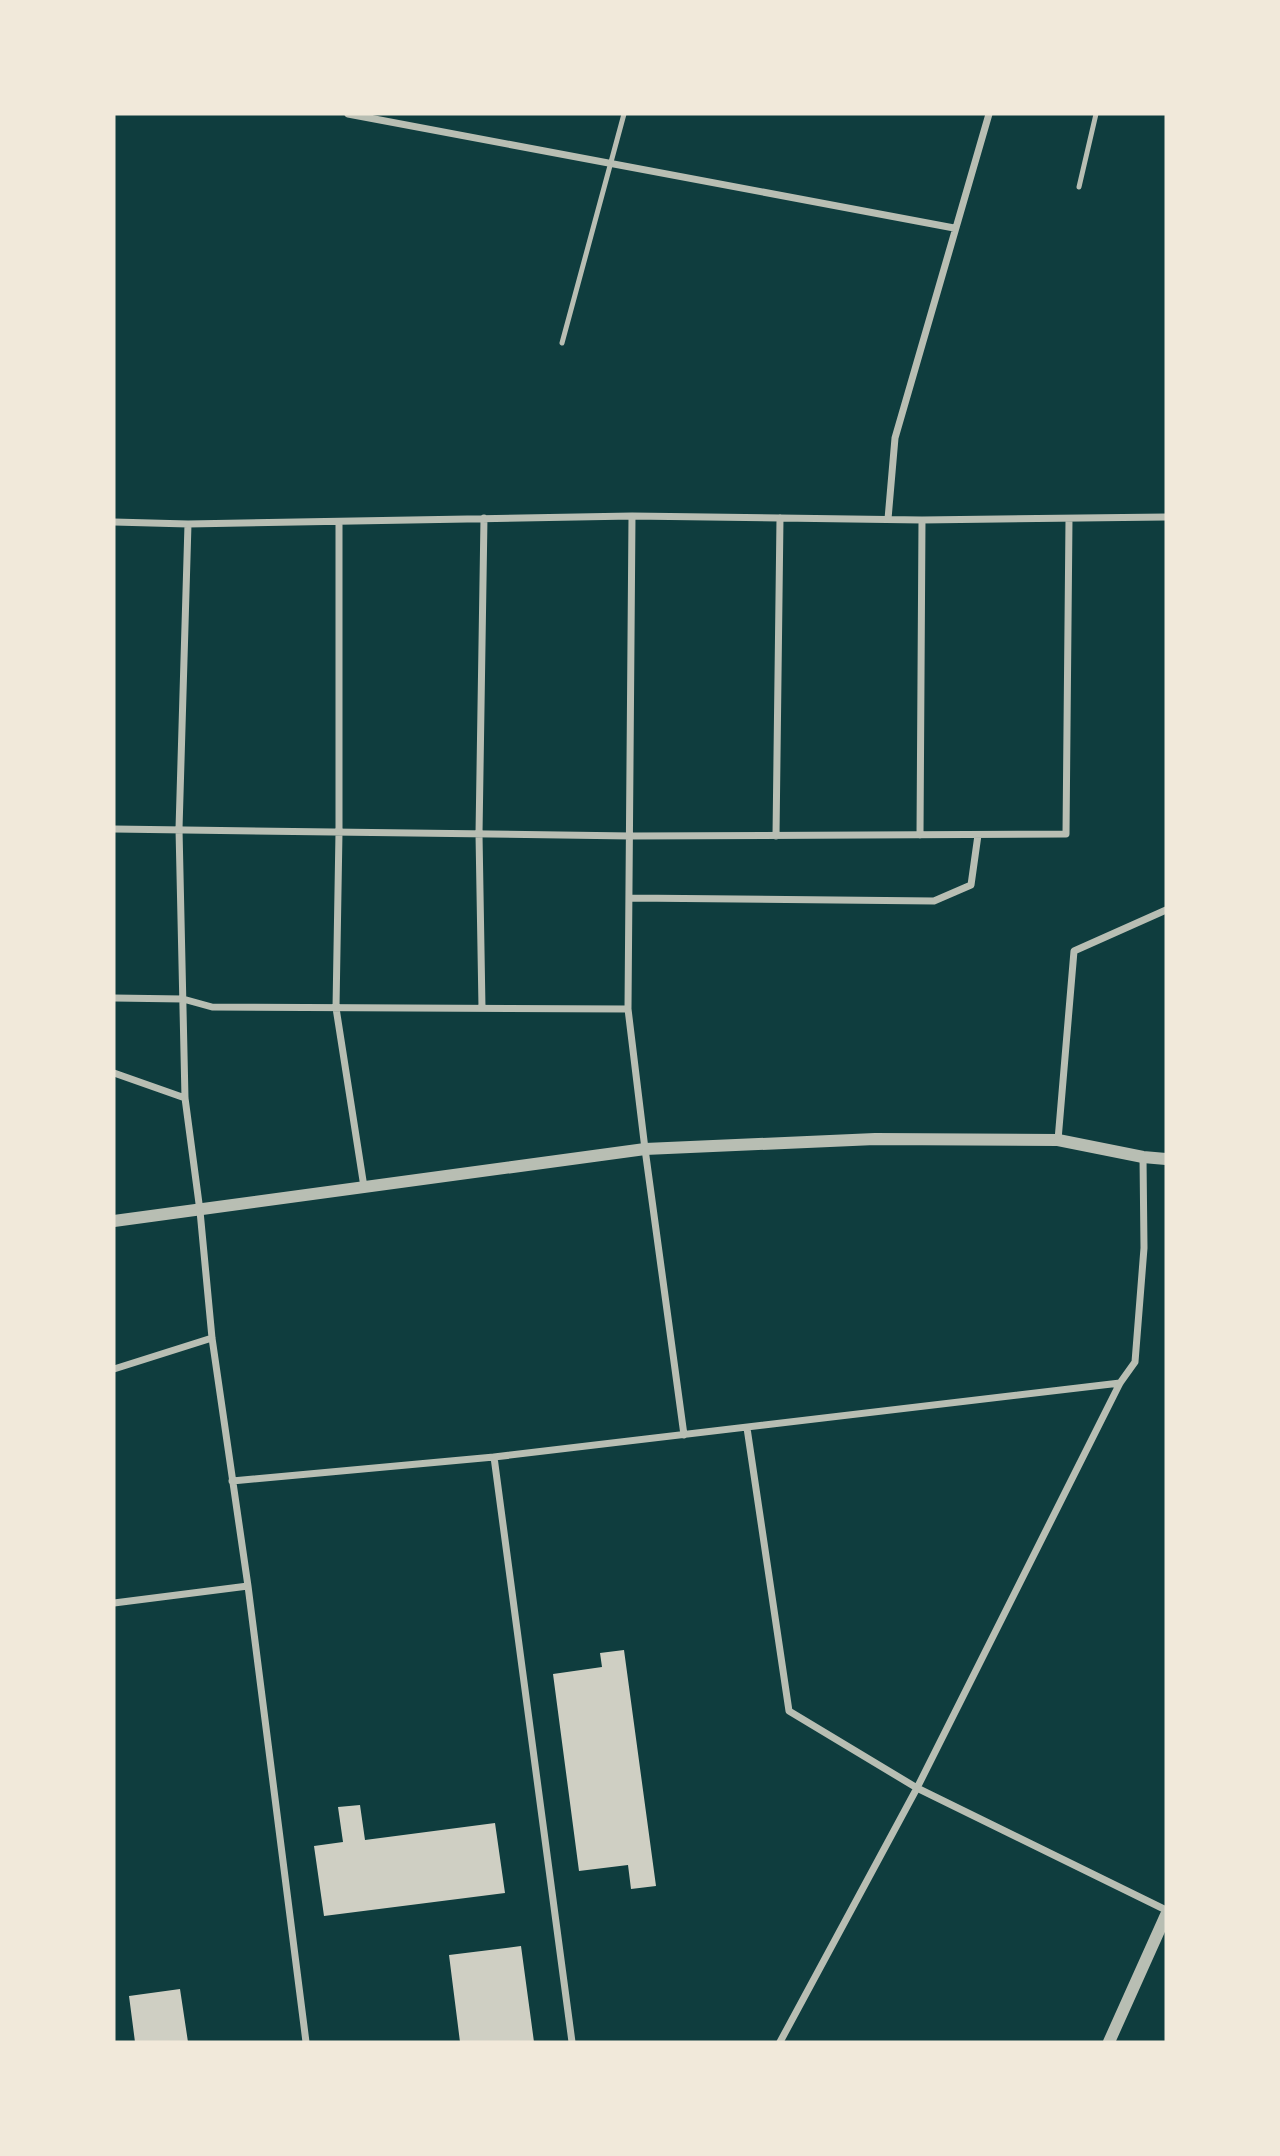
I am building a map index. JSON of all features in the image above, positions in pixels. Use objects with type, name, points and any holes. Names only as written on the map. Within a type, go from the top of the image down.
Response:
[{"type":"street","points":[[348,114],[954,228]]},
{"type":"street","points":[[888,519],[895,438],[989,114]]},
{"type":"street","points":[[632,516],[628,1009],[684,1435]]},
{"type":"street","points":[[114,522],[188,524],[632,516],[922,520],[1166,517]]},
{"type":"street","points":[[482,1008],[479,834],[484,518]]},
{"type":"street","points":[[776,836],[780,518]]},
{"type":"street","points":[[114,829],[631,836],[1066,834],[1069,519]]},
{"type":"street","points":[[920,835],[922,520]]},
{"type":"street","points":[[339,522],[336,1007],[364,1188]]},
{"type":"street","points":[[188,524],[179,829],[185,1098],[200,1210],[212,1338],[248,1586],[306,2042]]},
{"type":"street","points":[[630,898],[934,901],[971,885],[978,835]]},
{"type":"street","points":[[1058,1140],[1074,951],[1166,910]]},
{"type":"street","points":[[114,998],[183,999],[212,1007],[628,1009]]},
{"type":"street","points":[[114,1073],[185,1098]]},
{"type":"street","points":[[114,1221],[645,1149],[875,1139],[1058,1140],[1166,1159]]},
{"type":"street","points":[[780,2042],[917,1788],[1120,1383],[1135,1362],[1144,1248],[1143,1157]]},
{"type":"street","points":[[114,1369],[212,1338]]},
{"type":"street","points":[[232,1481],[494,1457],[1120,1383]]},
{"type":"street","points":[[747,1428],[789,1711],[917,1788],[1166,1913],[1109,2042]]},
{"type":"street","points":[[494,1457],[572,2042]]},
{"type":"street","points":[[114,1604],[248,1586]]},
{"type":"lane","points":[[562,343],[624,114]]},
{"type":"lane","points":[[1079,187],[1096,114]]},
{"type":"building","points":[[624,1650],[656,1886],[631,1889],[628,1865],[579,1871],[553,1674],[602,1667],[600,1653]]},
{"type":"building","points":[[360,1805],[365,1840],[495,1823],[505,1893],[324,1916],[314,1846],[343,1842],[338,1807]]},
{"type":"building","points":[[521,1946],[534,2042],[460,2042],[449,1955]]},
{"type":"building","points":[[180,1989],[188,2042],[135,2042],[129,1996]]}]
